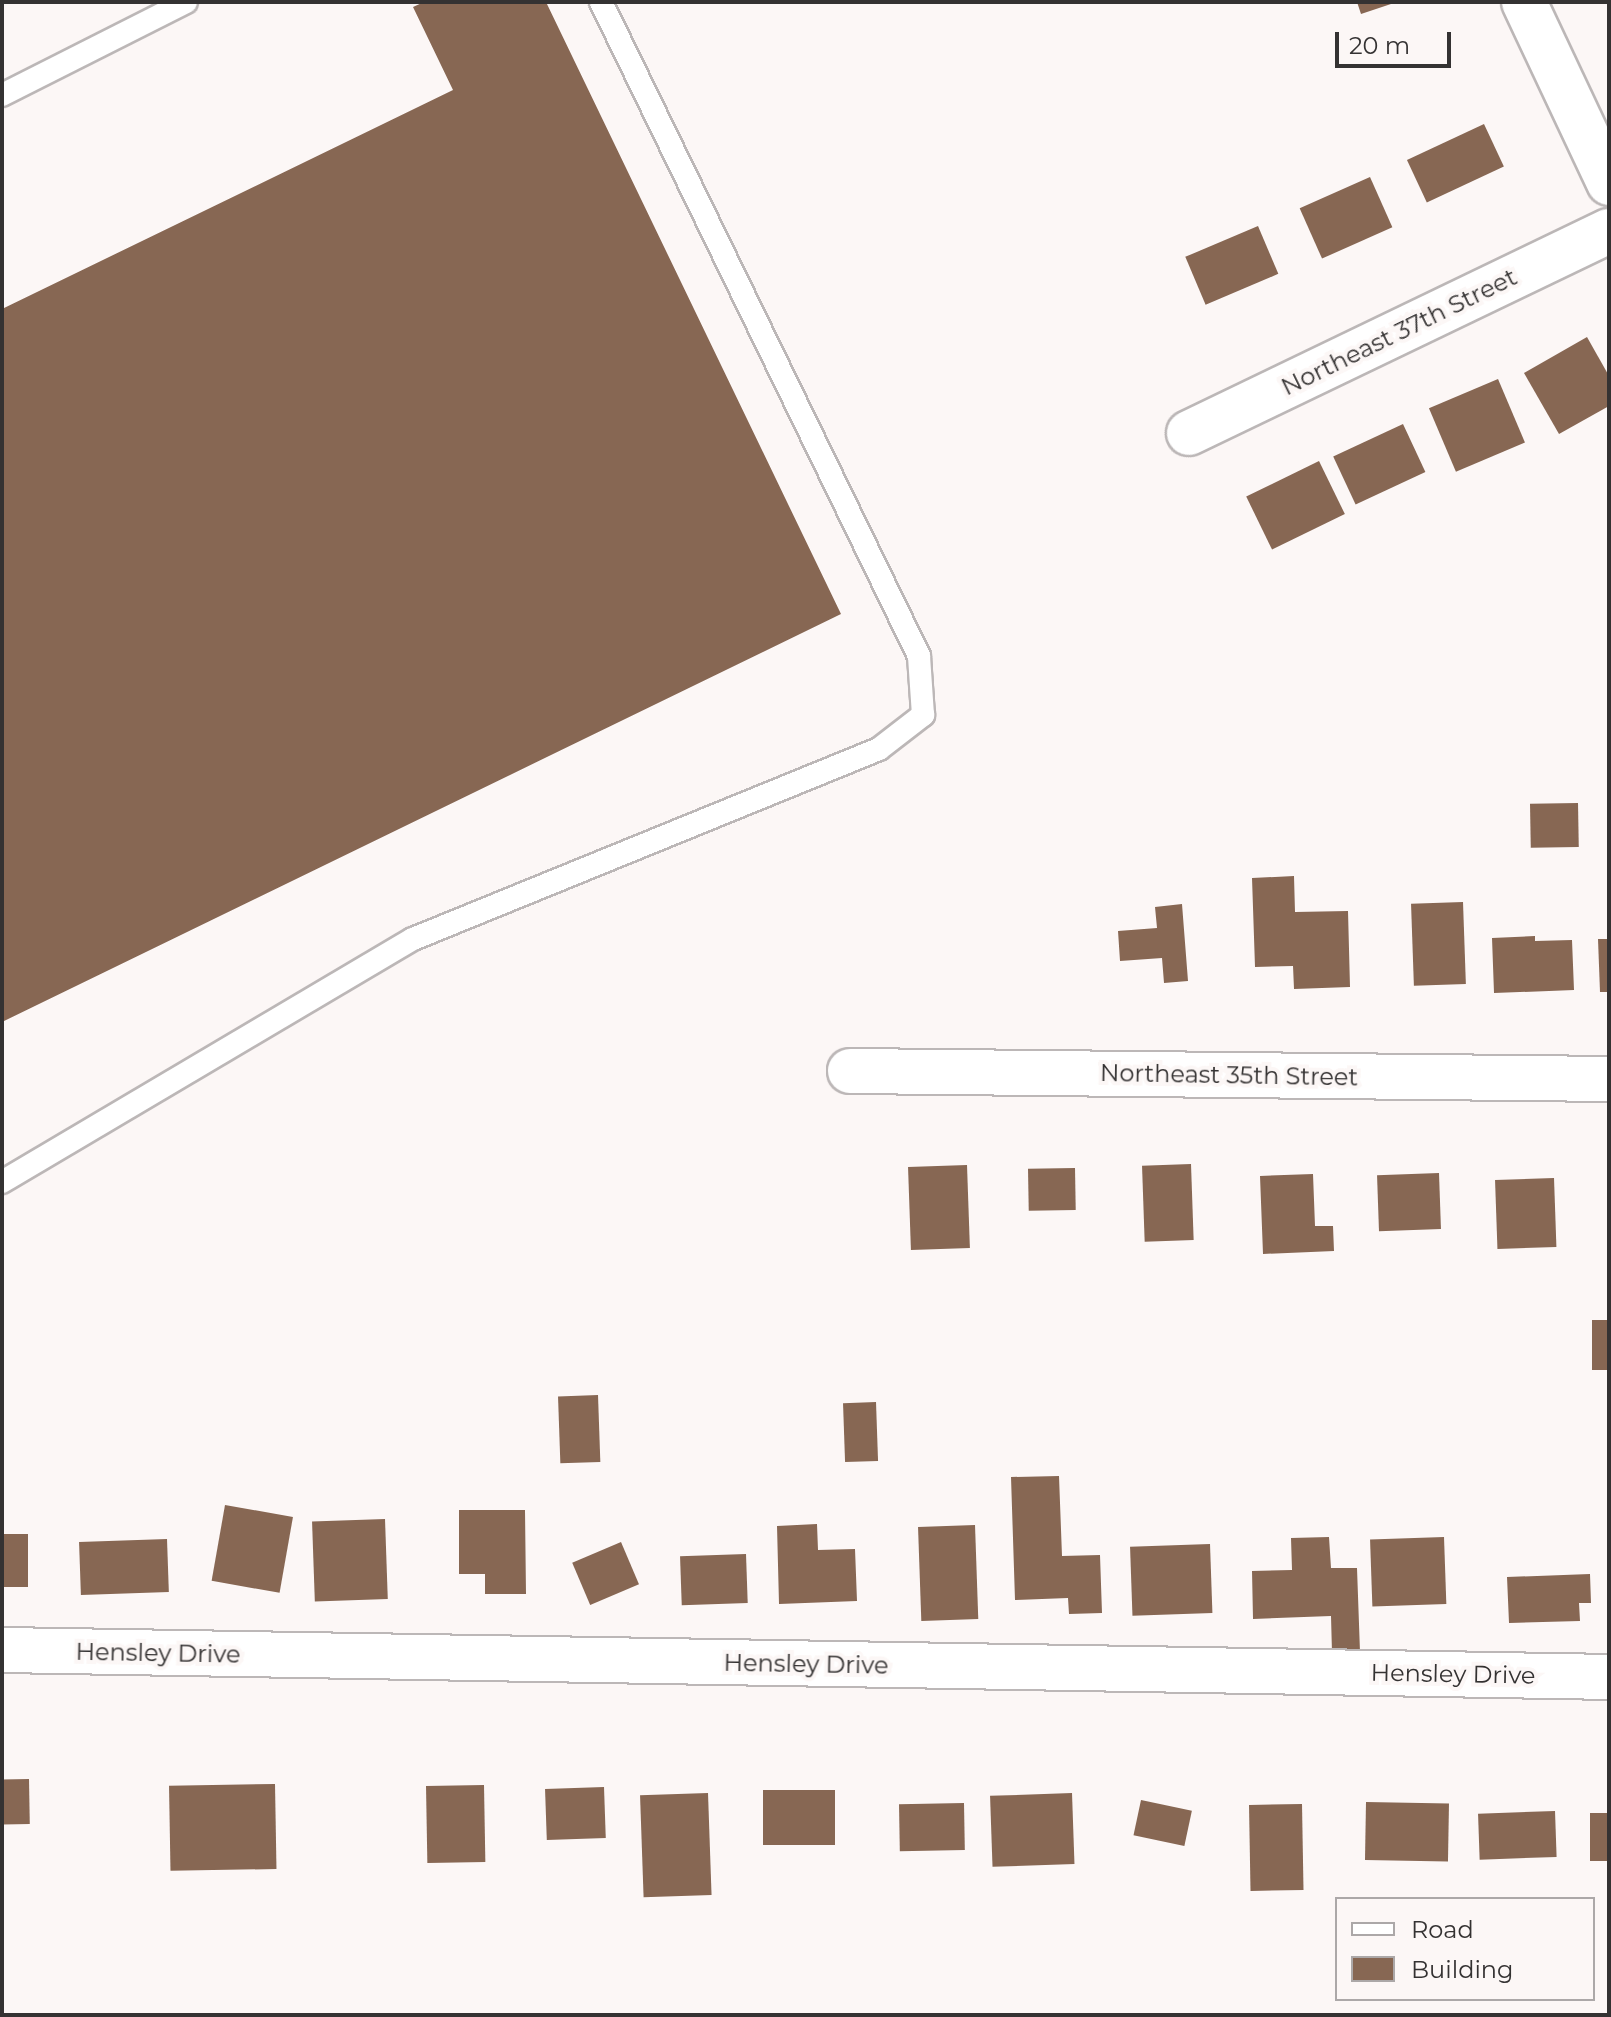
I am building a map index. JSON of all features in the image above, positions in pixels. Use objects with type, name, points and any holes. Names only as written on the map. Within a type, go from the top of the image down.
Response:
[{"type":"street","points":[[1524,2],[1609,183]]},
{"type":"street","name":"Northeast 37th Street","points":[[1189,433],[1609,231]]},
{"type":"street","name":"Northeast 35th Street","points":[[850,1071],[1609,1079]]},
{"type":"street","name":"Hensley Drive","points":[[2,1650],[1609,1677]]},
{"type":"lane","points":[[2,95],[186,2]]},
{"type":"lane","points":[[2,1182],[413,939],[879,749],[923,715],[919,656],[601,2]]},
{"type":"building","points":[[424,2],[546,2],[841,614],[2,1022],[2,309],[453,90],[413,7]]},
{"type":"building","points":[[1357,2],[1394,2],[1394,3],[1361,14]]},
{"type":"building","points":[[1484,124],[1504,167],[1427,203],[1407,160]]},
{"type":"building","points":[[1370,177],[1392,227],[1322,259],[1300,208]]},
{"type":"building","points":[[1258,226],[1278,274],[1206,305],[1185,257]]},
{"type":"building","points":[[1587,337],[1609,376],[1609,406],[1559,434],[1524,373]]},
{"type":"building","points":[[1498,379],[1525,443],[1456,472],[1429,408]]},
{"type":"building","points":[[1403,424],[1425,472],[1356,505],[1333,457]]},
{"type":"building","points":[[1319,461],[1345,514],[1272,550],[1246,497]]},
{"type":"building","points":[[1578,803],[1579,847],[1531,848],[1530,804]]},
{"type":"building","points":[[1294,876],[1295,912],[1348,911],[1350,987],[1294,989],[1293,966],[1255,967],[1252,878]]},
{"type":"building","points":[[1463,902],[1466,984],[1414,986],[1411,904]]},
{"type":"building","points":[[1182,904],[1188,981],[1164,983],[1162,958],[1120,961],[1118,931],[1157,928],[1155,907]]},
{"type":"building","points":[[1535,936],[1535,941],[1572,940],[1574,990],[1494,993],[1492,938]]},
{"type":"building","points":[[1598,939],[1609,939],[1609,992],[1600,992]]},
{"type":"building","points":[[1191,1164],[1194,1240],[1145,1242],[1142,1166]]},
{"type":"building","points":[[967,1165],[970,1248],[911,1250],[908,1167]]},
{"type":"building","points":[[1075,1168],[1076,1210],[1029,1211],[1028,1169]]},
{"type":"building","points":[[1439,1173],[1441,1229],[1379,1231],[1377,1175]]},
{"type":"building","points":[[1313,1174],[1315,1226],[1333,1226],[1334,1251],[1263,1254],[1260,1176]]},
{"type":"building","points":[[1554,1178],[1556,1247],[1497,1249],[1495,1180]]},
{"type":"building","points":[[1592,1320],[1609,1320],[1609,1370],[1592,1370]]},
{"type":"building","points":[[598,1395],[600,1462],[560,1463],[558,1396]]},
{"type":"building","points":[[876,1402],[878,1461],[845,1462],[843,1403]]},
{"type":"building","points":[[1059,1476],[1062,1556],[1100,1555],[1102,1613],[1069,1614],[1068,1598],[1015,1600],[1011,1477]]},
{"type":"building","points":[[225,1505],[293,1517],[280,1593],[212,1581]]},
{"type":"building","points":[[459,1510],[525,1510],[526,1594],[485,1594],[485,1574],[459,1574]]},
{"type":"building","points":[[385,1519],[388,1599],[315,1601],[312,1522]]},
{"type":"building","points":[[817,1524],[818,1550],[855,1549],[857,1601],[779,1604],[777,1526]]},
{"type":"building","points":[[975,1525],[978,1619],[921,1621],[918,1527]]},
{"type":"building","points":[[2,1534],[28,1534],[28,1587],[2,1587]]},
{"type":"building","points":[[1329,1537],[1331,1568],[1357,1568],[1360,1652],[1332,1653],[1331,1616],[1253,1619],[1252,1571],[1292,1570],[1291,1538]]},
{"type":"building","points":[[1444,1537],[1446,1604],[1372,1607],[1370,1540]]},
{"type":"building","points":[[167,1539],[169,1592],[81,1595],[79,1542]]},
{"type":"building","points":[[621,1542],[639,1584],[590,1605],[572,1563]]},
{"type":"building","points":[[1210,1544],[1212,1613],[1132,1616],[1130,1547]]},
{"type":"building","points":[[746,1554],[748,1603],[682,1605],[680,1556]]},
{"type":"building","points":[[1590,1574],[1591,1603],[1579,1603],[1580,1621],[1509,1623],[1507,1577]]},
{"type":"building","points":[[2,1779],[29,1779],[30,1824],[3,1824]]},
{"type":"building","points":[[275,1784],[276,1869],[170,1871],[169,1786]]},
{"type":"building","points":[[484,1785],[485,1862],[427,1863],[426,1786]]},
{"type":"building","points":[[604,1787],[606,1838],[547,1840],[545,1789]]},
{"type":"building","points":[[763,1790],[835,1790],[835,1845],[763,1845]]},
{"type":"building","points":[[708,1793],[712,1895],[644,1897],[640,1795]]},
{"type":"building","points":[[1072,1793],[1074,1864],[993,1867],[990,1796]]},
{"type":"building","points":[[1141,1800],[1192,1811],[1184,1846],[1134,1835]]},
{"type":"building","points":[[1366,1802],[1449,1803],[1448,1861],[1365,1860]]},
{"type":"building","points":[[964,1803],[965,1850],[900,1851],[899,1804]]},
{"type":"building","points":[[1302,1804],[1304,1890],[1251,1891],[1249,1805]]},
{"type":"building","points":[[1555,1811],[1557,1857],[1480,1860],[1478,1814]]},
{"type":"building","points":[[1590,1813],[1609,1813],[1609,1861],[1590,1861]]}]
